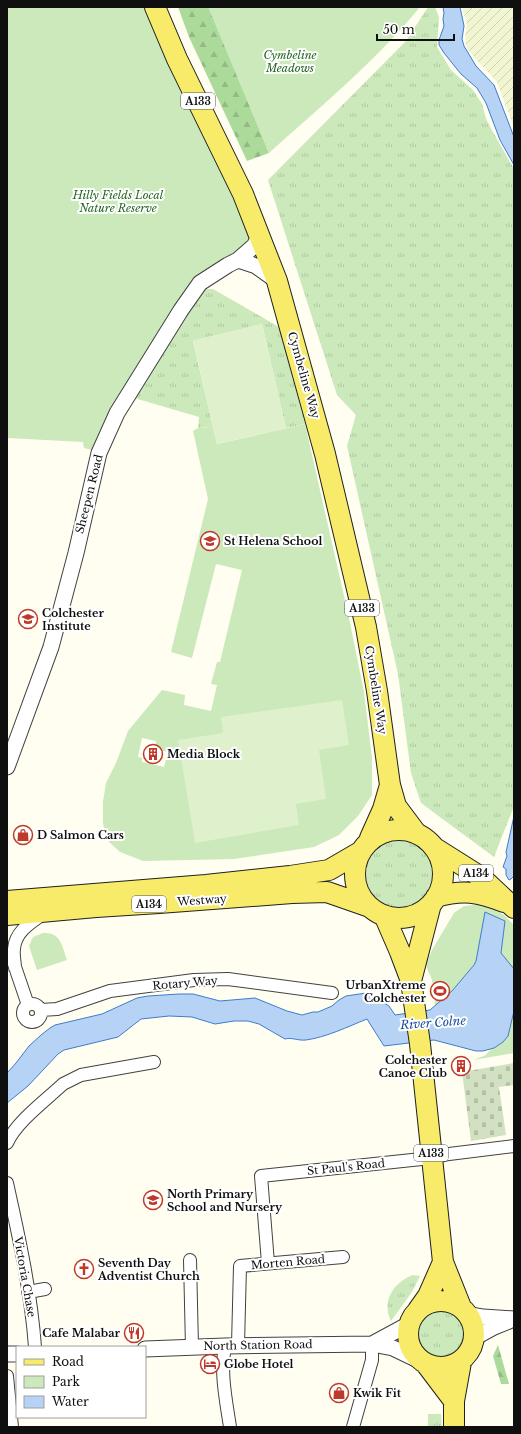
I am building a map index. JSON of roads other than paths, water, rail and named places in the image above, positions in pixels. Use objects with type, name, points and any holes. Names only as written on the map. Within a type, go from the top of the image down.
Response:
[{"type":"main road","name":"Cymbeline Way","points":[[155,7],[177,59],[243,194],[277,282],[329,467],[366,627],[390,785]]},
{"type":"main road","name":"A133","points":[[390,785],[396,806],[417,834]]},
{"type":"main road","name":"A133","points":[[365,845],[384,809],[390,785]]},
{"type":"main road","name":"A134","points":[[365,845],[386,832],[394,830],[409,831],[417,834],[426,839],[435,848],[481,877],[513,907]]},
{"type":"main road","name":"Westway","points":[[7,900],[206,885],[290,876],[329,870],[365,845]]},
{"type":"main road","points":[[365,845],[356,865],[356,883],[364,901],[377,911]]},
{"type":"main road","name":"A134","points":[[434,901],[442,885],[443,874],[440,859],[435,848]]},
{"type":"main road","name":"Westway","points":[[7,915],[96,907],[292,893],[327,892],[377,911]]},
{"type":"main road","name":"A134","points":[[377,911],[394,918],[410,916],[422,911],[434,901],[453,892],[488,896],[513,907]]},
{"type":"main road","points":[[420,948],[444,906],[456,895],[463,892]]},
{"type":"main road","points":[[350,900],[373,920],[400,952]]},
{"type":"main road","name":"A133","points":[[411,981],[421,939],[434,901]]},
{"type":"main road","name":"A133","points":[[377,911],[400,952],[411,981],[420,1044],[443,1262],[464,1311],[471,1320],[474,1338]]},
{"type":"main road","points":[[443,1262],[428,1296],[413,1318],[408,1332],[409,1343],[413,1352],[423,1362],[454,1401]]},
{"type":"main road","points":[[413,1318],[425,1305],[438,1301],[449,1302],[464,1311]]},
{"type":"main road","points":[[454,1427],[454,1401],[461,1362],[470,1350],[474,1338]]},
{"type":"main road","points":[[423,1362],[442,1368],[450,1367],[461,1362]]},
{"type":"street","name":"Sheepen Road","points":[[7,767],[51,647],[76,554],[99,453],[116,416],[181,310],[200,283],[238,260],[254,246],[260,235]]},
{"type":"street","points":[[238,260],[256,266],[277,282]]},
{"type":"street","points":[[15,968],[14,949],[16,938],[24,929],[47,912]]},
{"type":"street","points":[[7,944],[15,968]]},
{"type":"street","name":"Rotary Way","points":[[15,968],[27,1004],[23,1015],[29,1022],[37,1021],[41,1016],[41,1010],[57,1009],[110,991],[194,980],[228,979],[332,993]]},
{"type":"street","points":[[7,1143],[17,1127],[63,1084],[70,1080],[81,1075],[154,1062]]},
{"type":"street","name":"St Paul's Road","points":[[268,1263],[261,1176],[431,1158],[449,1154],[514,1146]]},
{"type":"street","name":"Victoria Chase","points":[[7,1183],[33,1322],[34,1346]]},
{"type":"street","name":"Morten Road","points":[[232,1346],[240,1266],[343,1257]]},
{"type":"street","points":[[190,1260],[192,1346]]},
{"type":"street","points":[[28,1292],[45,1289]]},
{"type":"street","points":[[464,1311],[483,1317],[514,1319]]},
{"type":"street","name":"North Station Road","points":[[372,1344],[413,1318]]},
{"type":"street","points":[[474,1338],[494,1327],[514,1319]]},
{"type":"street","points":[[353,1427],[372,1360],[372,1344]]},
{"type":"street","name":"North Station Road","points":[[146,1348],[372,1344],[393,1348],[423,1362]]},
{"type":"street","points":[[230,1427],[222,1361],[232,1346]]},
{"type":"street","points":[[7,1376],[12,1427]]},
{"type":"water","points":[[443,7],[460,7],[464,26],[462,39],[464,46],[476,66],[494,85],[514,137],[514,165],[500,140],[486,103],[477,88],[461,74],[439,45],[439,40],[444,26]]},
{"type":"water","points":[[514,816],[514,876],[509,880],[506,875],[506,869],[503,867],[507,856],[506,852]]},
{"type":"water","name":"River Colne","points":[[485,912],[505,921],[501,953],[514,969],[514,1011],[508,1036],[503,1042],[494,1048],[476,1051],[434,1040],[384,1046],[367,1019],[314,1039],[303,1040],[290,1038],[285,1039],[259,1024],[248,1021],[234,1021],[215,1024],[192,1017],[169,1016],[141,1019],[118,1037],[64,1050],[58,1054],[28,1086],[7,1103],[7,1073],[29,1046],[41,1035],[55,1025],[102,1014],[137,998],[148,996],[193,994],[220,1001],[255,998],[287,1011],[302,1015],[318,1012],[332,1006],[346,996],[366,993],[374,995],[377,999],[389,1006],[395,1015],[430,1010],[452,991],[474,965]]},
{"type":"place","name":"St Helena School","points":[[210,541]]},
{"type":"place","name":"Colchester Institute","points":[[28,619]]},
{"type":"place","name":"Media Block","points":[[153,754]]},
{"type":"place","name":"D Salmon Cars","points":[[23,835]]},
{"type":"place","name":"UrbanXtreme Colchester","points":[[440,991]]},
{"type":"place","name":"Colchester Canoe Club","points":[[461,1066]]},
{"type":"place","name":"North Primary School and Nursery","points":[[153,1200]]},
{"type":"place","name":"Seventh Day Adventist Church","points":[[84,1269]]},
{"type":"place","name":"Cafe Malabar","points":[[134,1333]]},
{"type":"place","name":"Globe Hotel","points":[[210,1364]]},
{"type":"place","name":"Kwik Fit","points":[[339,1393]]},
{"type":"park label","name":"Cymbeline Meadows","points":[[290,61]]},
{"type":"park label","name":"Hilly Fields Local Nature Reserve","points":[[118,201]]}]
